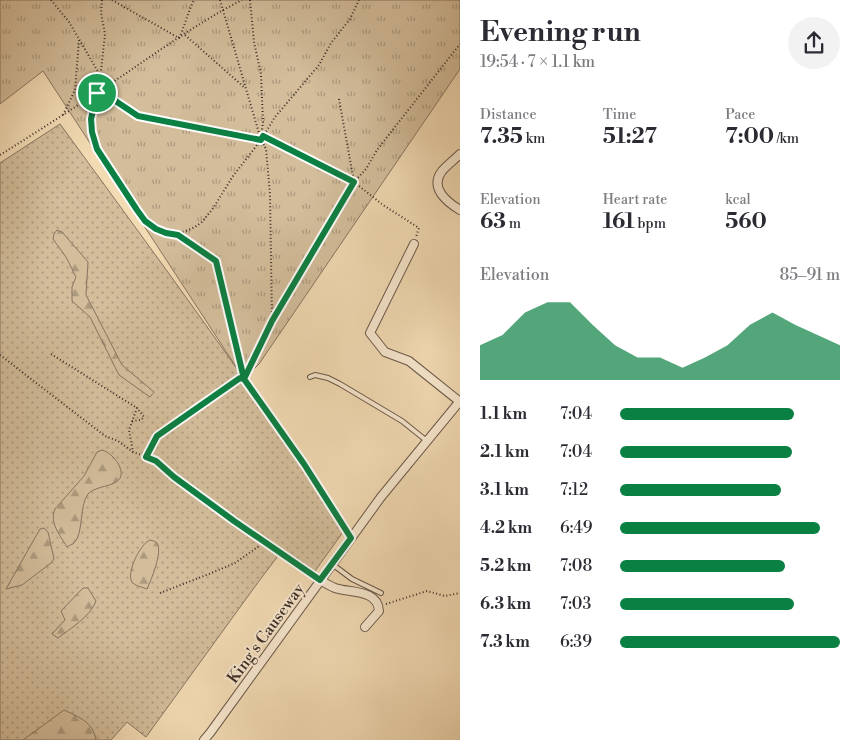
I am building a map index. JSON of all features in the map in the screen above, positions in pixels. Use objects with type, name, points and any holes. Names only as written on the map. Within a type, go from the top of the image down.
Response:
[{"type":"street","points":[[460,154],[441,172],[437,182],[439,192],[448,202],[460,210]]},
{"type":"street","points":[[414,244],[370,333],[385,352],[409,361],[460,401]]},
{"type":"street","name":"King's Causeway","points":[[204,740],[381,497],[460,401]]},
{"type":"street","points":[[320,580],[336,588],[358,591],[372,598],[379,605],[379,610],[365,627]]},
{"type":"lane","points":[[310,377],[315,375],[328,378],[354,392],[402,421],[427,441]]},
{"type":"lane","points":[[156,461],[174,477],[234,521],[320,580]]},
{"type":"lane","points":[[332,564],[352,579],[381,593]]},
{"type":"path","points":[[51,0],[69,22],[100,75]]},
{"type":"path","points":[[102,0],[101,13],[105,34],[100,75],[91,119],[92,132],[97,149],[145,221],[156,229],[178,235],[216,261],[244,379],[304,464],[351,538]]},
{"type":"path","points":[[112,0],[180,38]]},
{"type":"path","points":[[180,38],[188,11],[194,0]]},
{"type":"path","points":[[220,0],[261,140],[266,149],[270,194],[272,321]]},
{"type":"path","points":[[0,155],[222,10],[242,0]]},
{"type":"path","points":[[250,0],[254,42],[261,74],[263,122],[261,140]]},
{"type":"path","points":[[178,235],[202,222],[214,207],[233,176],[261,140],[275,118],[319,65],[331,43],[350,19],[359,0]]},
{"type":"path","points":[[184,35],[245,88]]},
{"type":"path","points":[[63,115],[75,90],[79,40]]},
{"type":"path","points":[[244,379],[272,321],[354,182],[366,169],[382,144],[460,44]]},
{"type":"path","points":[[103,89],[114,100],[138,116],[261,140]]},
{"type":"path","points":[[339,99],[354,182]]},
{"type":"path","points":[[263,136],[354,182],[419,228],[414,244]]},
{"type":"path","points":[[52,354],[137,408],[144,417],[141,420],[132,421]]},
{"type":"path","points":[[0,355],[105,436],[118,441],[133,452],[156,461]]},
{"type":"path","points":[[146,457],[157,436],[240,378],[244,379]]},
{"type":"path","points":[[133,452],[128,430],[137,408]]},
{"type":"path","points":[[160,593],[235,563],[265,542]]},
{"type":"path","points":[[379,607],[427,591],[445,596],[460,594]]},
{"type":"green space","points":[[0,0],[460,0],[460,69],[259,364],[244,379],[43,71],[0,104]]},
{"type":"green space","points":[[60,124],[241,375],[346,528],[312,575],[281,552],[146,737],[127,722],[111,740],[0,740],[0,163]]},
{"type":"green space","points":[[57,230],[62,232],[88,262],[86,295],[122,365],[154,392],[150,397],[119,375],[90,317],[72,301],[72,287],[76,277],[66,257],[53,239]]},
{"type":"green space","points":[[102,450],[110,454],[118,463],[121,473],[120,478],[116,482],[98,488],[88,494],[83,505],[79,533],[74,543],[67,547],[54,524],[55,509],[84,476],[97,452]]},
{"type":"green space","points":[[44,528],[48,532],[54,559],[22,585],[6,589],[40,529]]},
{"type":"green space","points":[[150,540],[157,543],[159,553],[147,589],[132,582],[131,572],[138,553]]},
{"type":"green space","points":[[83,588],[88,588],[96,601],[93,607],[80,622],[58,638],[52,634],[65,620],[61,611]]},
{"type":"green space","points":[[64,710],[89,724],[96,740],[23,740]]},
{"type":"route","points":[[97,93],[91,119],[92,132],[97,149],[137,210],[145,221],[156,229],[178,235],[216,261],[244,379],[240,378],[157,436],[146,457],[156,461],[174,477],[234,521],[320,580],[351,538],[304,464],[244,379],[272,321],[354,182],[263,136],[261,140],[138,116],[114,100],[103,89],[97,93]]}]
